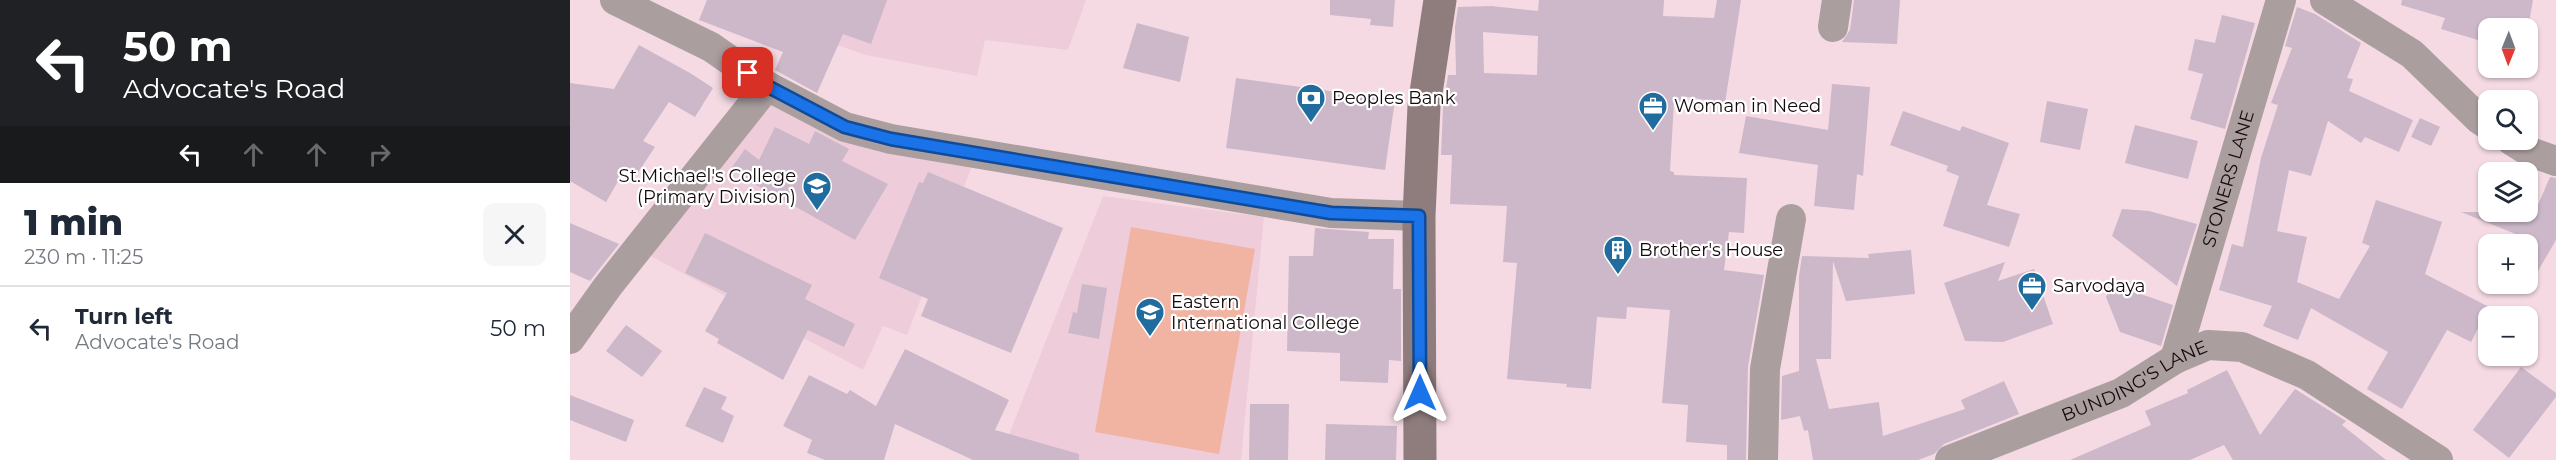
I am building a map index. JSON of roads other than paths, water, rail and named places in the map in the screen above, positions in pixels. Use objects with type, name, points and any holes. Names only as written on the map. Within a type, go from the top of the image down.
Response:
[{"type":"main road","points":[[1420,460],[1419,216],[1424,106],[1440,0]]},
{"type":"street","points":[[615,0],[711,47],[767,86],[845,127],[891,139],[1331,213],[1419,216]]},
{"type":"street","name":"STONERS LANE","points":[[2175,359],[2281,0]]},
{"type":"street","points":[[2325,0],[2412,54],[2478,117]]},
{"type":"street","points":[[570,339],[615,276],[767,86]]},
{"type":"street","points":[[2527,150],[2556,161]]},
{"type":"street","points":[[1763,460],[1765,369],[1791,219]]},
{"type":"street","name":"BUNDING'S LANE","points":[[1950,460],[2121,393],[2175,359],[2208,345],[2242,347],[2307,375],[2438,460]]},
{"type":"place","name":"Peoples Bank","points":[[1311,124]]},
{"type":"place","name":"Woman in Need","points":[[1653,132]]},
{"type":"place","name":"St.Michael's College (Primary Division)","points":[[817,212]]},
{"type":"place","name":"Brother's House","points":[[1618,276]]},
{"type":"place","name":"Sarvodaya","points":[[2032,312]]},
{"type":"place","name":"Eastern International College","points":[[1150,338]]}]
